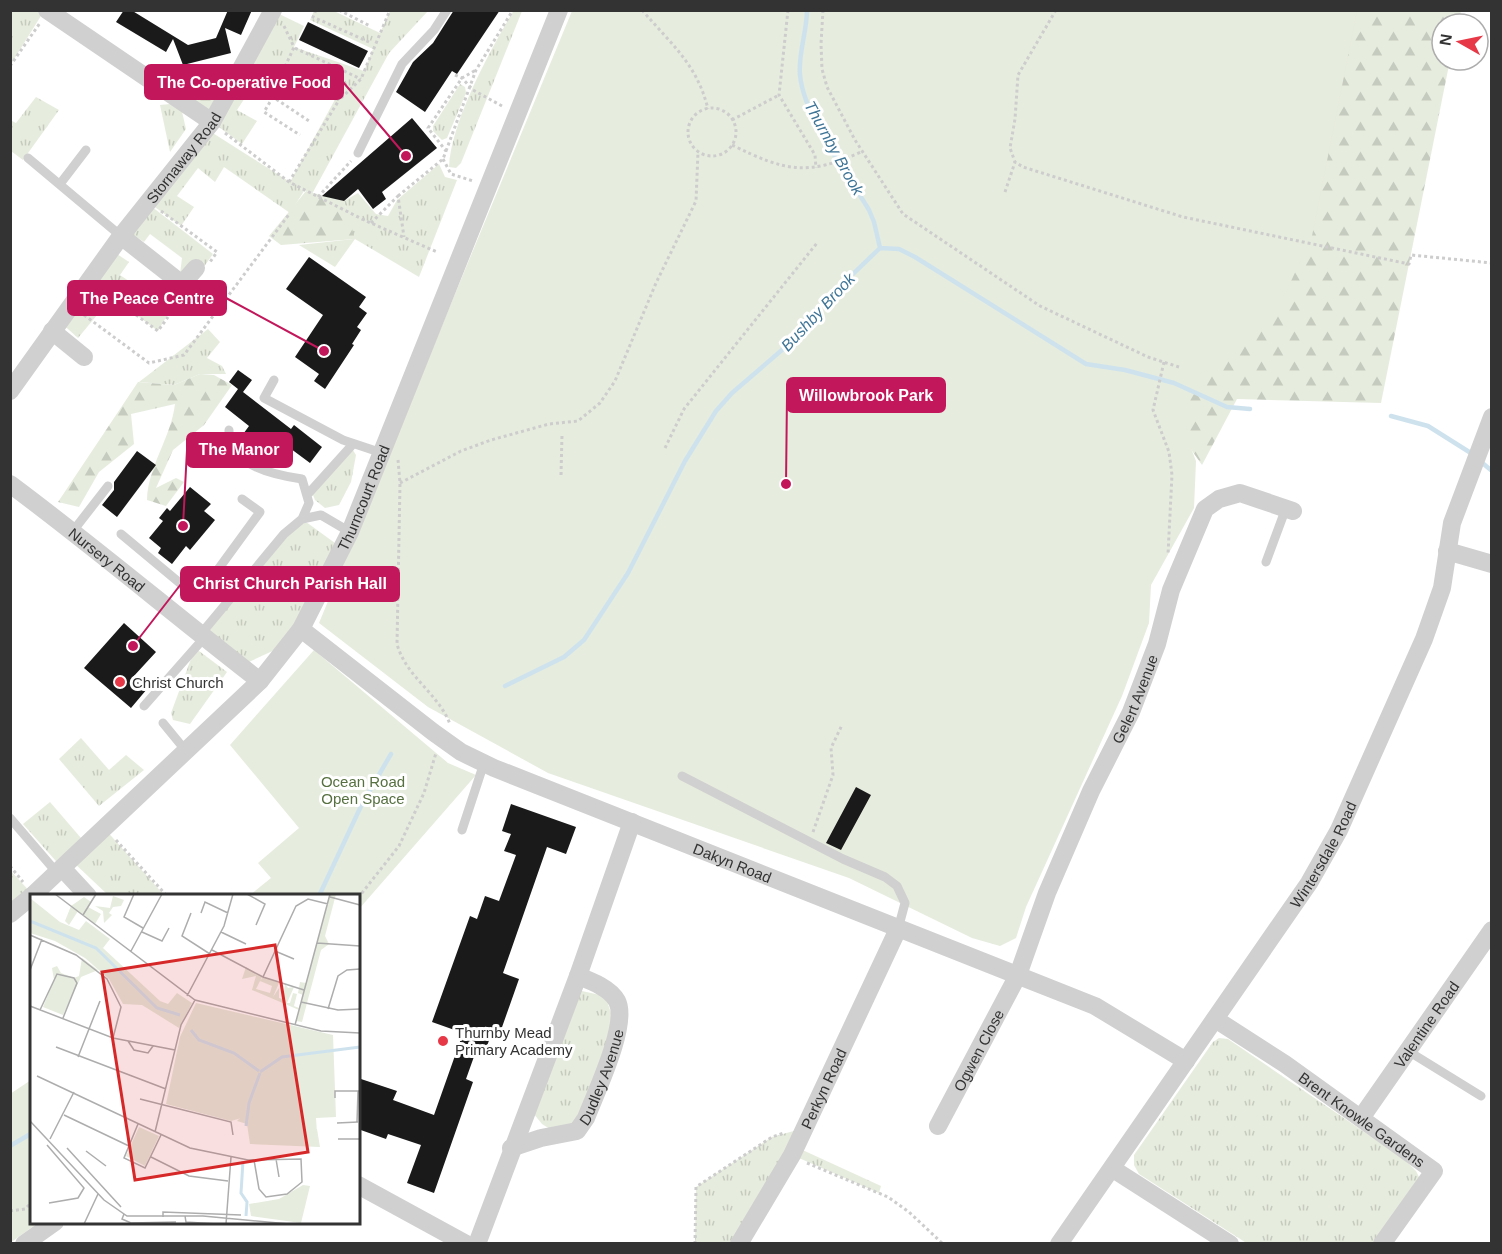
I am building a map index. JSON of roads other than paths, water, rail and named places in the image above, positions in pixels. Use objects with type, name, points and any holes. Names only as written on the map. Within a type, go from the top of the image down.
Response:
[{"type":"street","name":"Thurncourt Road","points":[[34,894],[61,872],[104,828],[260,681],[301,629],[390,454],[489,186],[559,10]]},
{"type":"street","points":[[48,11],[212,122]]},
{"type":"street","name":"Stornaway Road","points":[[10,391],[121,236],[212,122],[242,71],[272,12]]},
{"type":"street","points":[[121,236],[182,284]]},
{"type":"street","points":[[169,301],[196,268]]},
{"type":"street","points":[[52,331],[84,357]]},
{"type":"street","name":"Wintersdale Road","points":[[1059,1244],[1113,1169],[1309,882],[1339,830],[1424,639],[1442,588],[1452,523],[1491,417]]},
{"type":"street","name":"Nursery Road","points":[[10,484],[132,577],[260,681]]},
{"type":"street","name":"Gelert Avenue","points":[[1018,975],[1052,883],[1091,791],[1131,712],[1157,645],[1177,576],[1205,509],[1219,499],[1240,493],[1290,510]]},
{"type":"street","points":[[1447,552],[1491,564]]},
{"type":"street","name":"Dakyn Road","points":[[301,629],[410,715],[442,732],[484,763],[898,930],[1095,1006],[1186,1061]]},
{"type":"street","points":[[477,1244],[511,1148],[578,976],[632,822]]},
{"type":"street","points":[[61,872],[86,894]]},
{"type":"street","name":"Thurncourt Road","points":[[10,914],[30,898]]},
{"type":"street","name":"Perkyn Road","points":[[739,1244],[791,1157],[898,930]]},
{"type":"street","name":"Valentine Road","points":[[1360,1118],[1491,930]]},
{"type":"street","name":"Ogwen Close","points":[[938,1126],[1018,975]]},
{"type":"street","name":"Dudley Avenue","points":[[511,1148],[541,1138],[576,1131],[586,1118],[620,1019],[617,1001],[596,983],[578,976]]},
{"type":"street","name":"Brent Knowle Gardens","points":[[1215,1019],[1434,1171],[1382,1244]]},
{"type":"street","points":[[1113,1169],[1230,1244]]},
{"type":"street","points":[[360,1186],[466,1244]]},
{"type":"street","points":[[24,1244],[52,1224]]},
{"type":"lane","points":[[358,153],[402,64],[434,30],[447,10]]},
{"type":"lane","points":[[60,184],[86,150]]},
{"type":"lane","points":[[28,158],[121,236]]},
{"type":"lane","points":[[274,380],[264,398],[317,428],[353,444],[390,454]]},
{"type":"lane","points":[[144,706],[284,534],[302,519],[309,503],[302,479],[260,470],[238,454],[229,442],[229,430]]},
{"type":"lane","points":[[308,494],[353,444]]},
{"type":"lane","points":[[73,531],[108,486]]},
{"type":"lane","points":[[121,534],[188,589],[214,575],[260,512],[242,499]]},
{"type":"lane","points":[[1266,562],[1290,510]]},
{"type":"lane","points":[[302,519],[321,515],[350,532]]},
{"type":"lane","points":[[163,723],[186,751]]},
{"type":"lane","points":[[462,830],[484,763]]},
{"type":"lane","points":[[682,776],[810,842],[885,877],[897,886],[905,903],[898,930]]},
{"type":"lane","points":[[10,818],[61,872]]},
{"type":"lane","points":[[1408,1051],[1481,1096]]},
{"type":"waterway","name":"Thurnby Brook","points":[[807,10],[800,67],[803,91],[818,126],[869,210],[880,248]]},
{"type":"waterway","name":"Bushby Brook","points":[[505,686],[564,657],[584,640],[628,573],[685,461],[716,411],[732,393],[790,343],[804,321],[880,248],[899,249],[915,257],[1086,364],[1125,370],[1174,383],[1227,407],[1250,409]]},
{"type":"waterway","name":"Bushby Brook","points":[[1391,416],[1428,426],[1474,455]]},
{"type":"waterway","name":"Bushby Brook","points":[[1480,461],[1492,471]]},
{"type":"waterway","name":"Bushby Brook","points":[[320,894],[362,804],[391,754]]},
{"type":"waterway","name":"Bushby Brook","points":[[10,1146],[30,1134]]},
{"type":"place","name":"The Co-operative Food","points":[[406,156]]},
{"type":"place","name":"The Peace Centre","points":[[324,351]]},
{"type":"place","name":"Willowbrook Park","points":[[786,484]]},
{"type":"place","name":"The Manor","points":[[183,526]]},
{"type":"place","name":"Christ Church Parish Hall","points":[[133,646]]},
{"type":"place","name":"Christ Church","points":[[120,682]]},
{"type":"place","name":"Thurnby Mead Primary Academy","points":[[443,1041]]},
{"type":"park label","name":"Ocean Road Open Space","points":[[363,790]]}]
